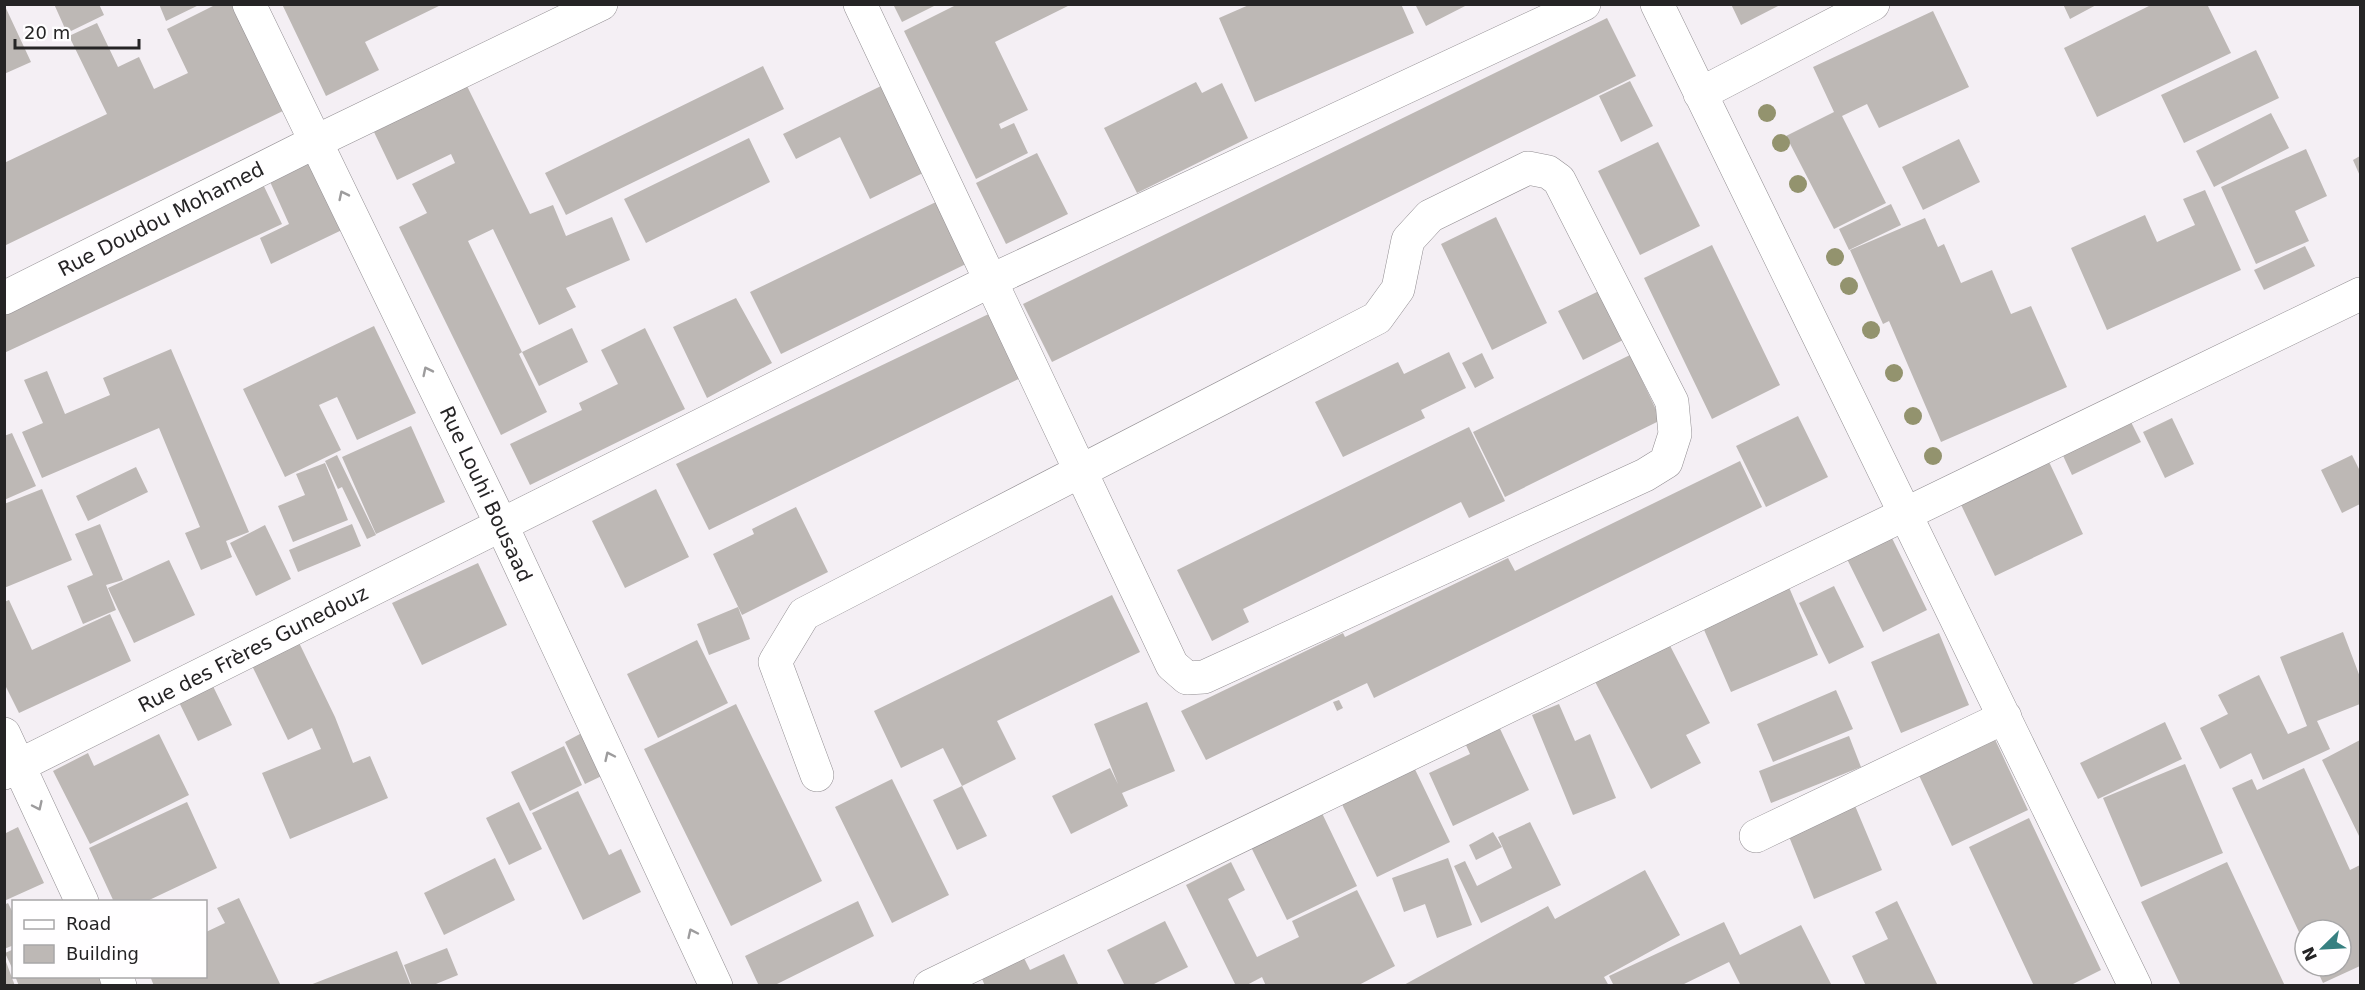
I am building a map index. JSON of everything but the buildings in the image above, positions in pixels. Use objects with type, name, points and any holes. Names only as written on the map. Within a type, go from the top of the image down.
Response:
[{"type":"street","name":"Rue Louhi Bousaad","points":[[249,4],[501,524],[716,986]]},
{"type":"street","name":"Rue Doudou Mohamed","points":[[4,298],[317,141],[601,4]]},
{"type":"street","points":[[817,775],[775,662],[804,614],[1082,469],[1377,318],[1398,290],[1408,240],[1430,216],[1528,168],[1548,172],[1559,180],[1672,402],[1675,434],[1666,462],[1645,475],[1204,677],[1187,678],[1172,665],[1082,469],[990,281],[860,4]]},
{"type":"street","name":"Rue des Frères Gunedouz","points":[[12,770],[990,281],[1584,4]]},
{"type":"street","points":[[1657,4],[2134,986]]},
{"type":"street","points":[[1700,94],[1873,4]]},
{"type":"street","points":[[930,986],[2361,294]]},
{"type":"street","points":[[1756,836],[2005,717]]},
{"type":"street","points":[[4,734],[12,770],[81,900]]}]
